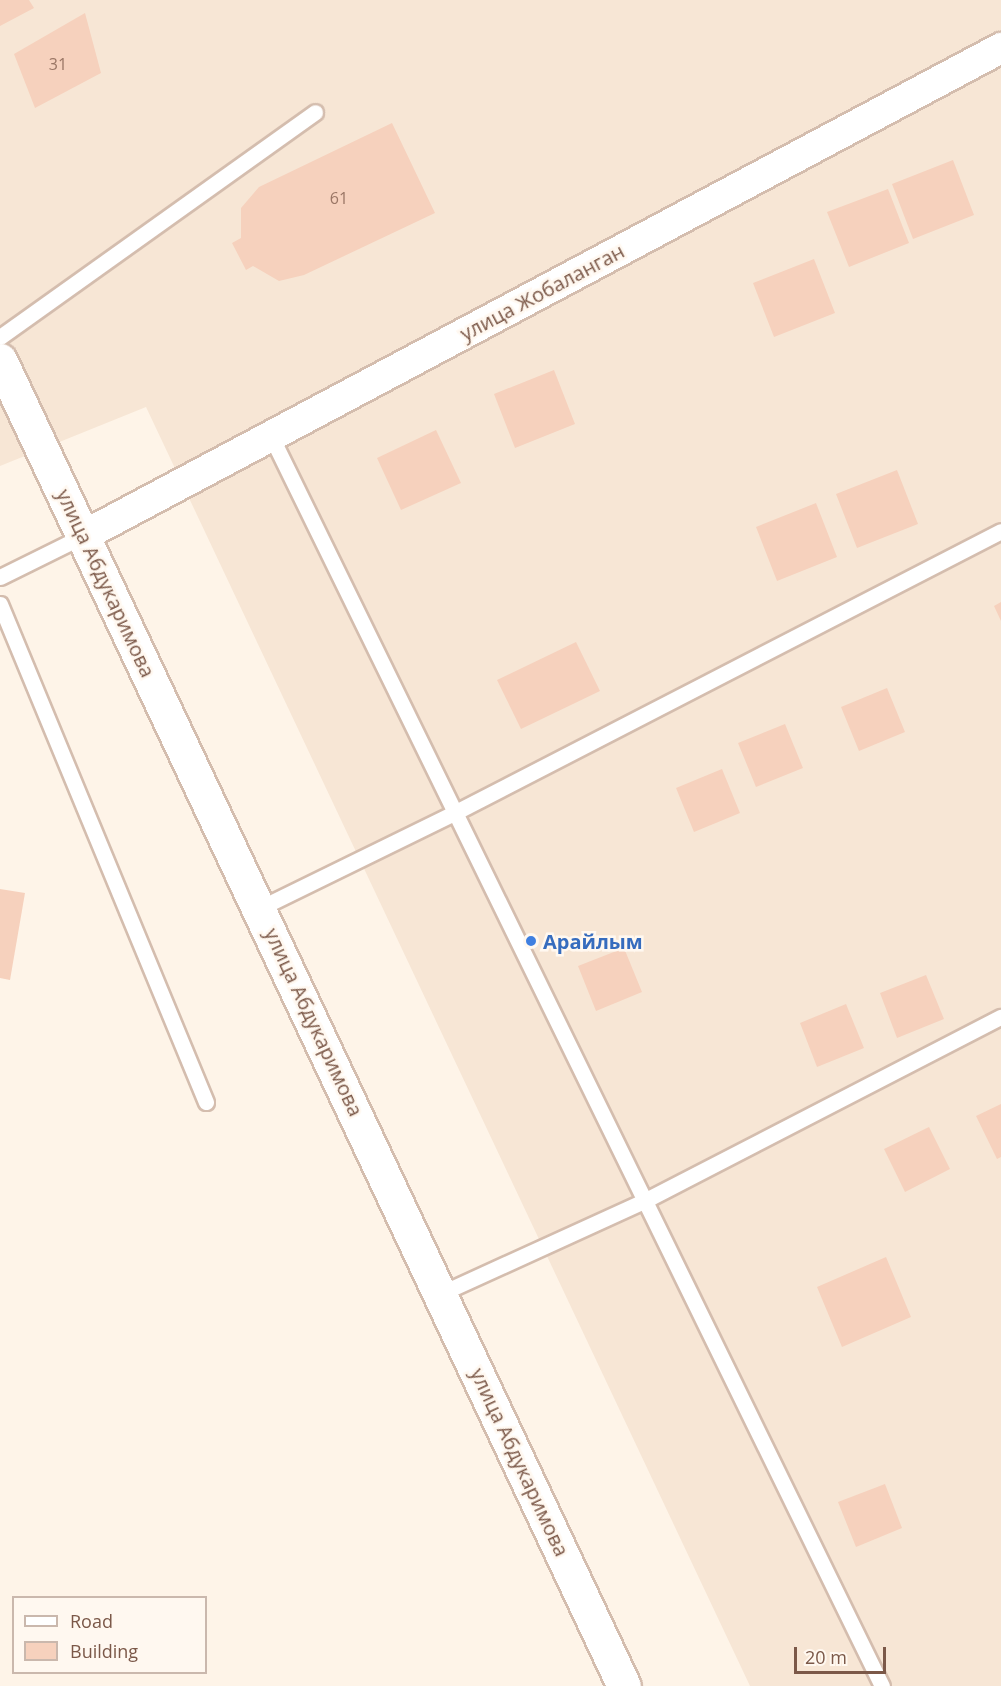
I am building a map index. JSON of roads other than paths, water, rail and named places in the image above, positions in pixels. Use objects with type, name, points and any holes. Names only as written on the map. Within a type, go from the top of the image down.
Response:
[{"type":"main road","name":"улица Абдукаримова","points":[[0,360],[442,1293],[624,1686]]},
{"type":"street","name":"улица Жобаланган","points":[[83,536],[1001,48]]},
{"type":"lane","points":[[0,336],[315,112]]},
{"type":"lane","points":[[271,436],[642,1202],[882,1686]]},
{"type":"lane","points":[[260,908],[454,813],[1001,531]]},
{"type":"lane","points":[[0,577],[83,536]]},
{"type":"lane","points":[[0,603],[206,1102]]},
{"type":"lane","points":[[442,1293],[642,1202],[1001,1017]]},
{"type":"place","name":"Арайлым","points":[[531,941]]}]
